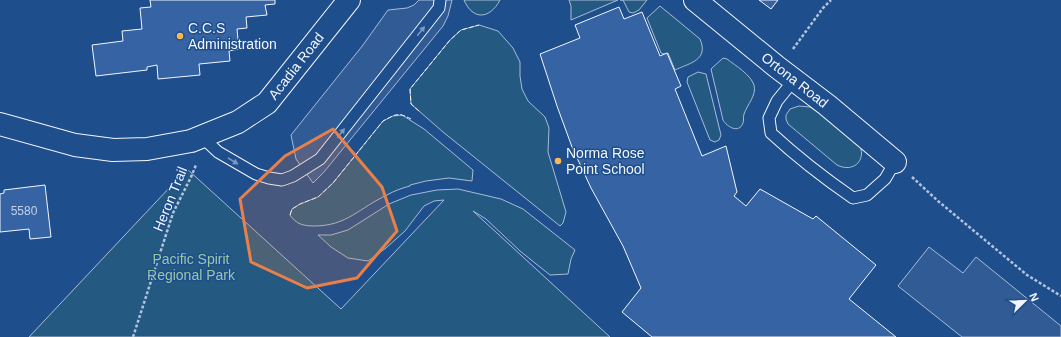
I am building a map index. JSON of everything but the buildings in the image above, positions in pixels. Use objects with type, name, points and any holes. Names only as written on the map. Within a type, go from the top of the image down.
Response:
[{"type":"street","name":"Acadia Road","points":[[0,124],[75,145],[112,150],[197,146],[267,103],[349,0]]},
{"type":"street","name":"Ortona Road","points":[[695,0],[827,105],[895,162]]},
{"type":"lane","points":[[197,146],[218,152],[256,174],[282,180],[293,176],[320,159],[439,8],[440,0]]},
{"type":"lane","points":[[794,80],[777,101],[769,118],[771,133],[800,160],[853,198],[867,195],[885,179],[895,162]]},
{"type":"path","points":[[792,50],[823,8],[831,0]]},
{"type":"path","name":"Heron Trail","points":[[134,337],[173,213],[191,177],[197,146]]},
{"type":"path","points":[[895,162],[938,201],[1027,275],[1061,296]]},
{"type":"highlighted area","points":[[333,129],[382,187],[397,231],[357,278],[307,288],[251,262],[240,199],[285,156]]},
{"type":"green space","points":[[464,0],[500,0],[491,11],[482,15],[472,12]]},
{"type":"green space","points":[[569,0],[618,0],[571,20],[571,6]]},
{"type":"green space","points":[[623,0],[647,0],[639,10],[633,13],[629,12]]},
{"type":"green space","points":[[660,6],[700,39],[702,46],[702,52],[696,60],[675,70],[668,53],[661,53],[647,18]]},
{"type":"green space","points":[[479,25],[498,31],[513,48],[520,62],[522,89],[528,101],[545,117],[549,128],[548,152],[566,212],[563,223],[560,226],[443,132],[411,104],[410,89],[450,40],[461,30]]},
{"type":"green space","points":[[723,58],[727,59],[742,70],[752,81],[755,89],[745,111],[743,123],[736,129],[727,125],[723,120],[711,69]]},
{"type":"green space","points":[[698,72],[706,74],[721,135],[719,140],[715,142],[710,140],[687,82],[688,77]]},
{"type":"green space","points":[[799,106],[810,107],[860,146],[860,161],[848,168],[837,165],[788,124],[786,115],[790,109]]},
{"type":"green space","points":[[402,115],[424,129],[473,170],[472,181],[449,178],[410,185],[377,200],[344,220],[335,223],[306,226],[292,218],[290,215],[292,209],[318,197],[333,183],[383,121],[393,116]]},
{"type":"green space","name":"Pacific Spirit Regional Park","points":[[187,169],[341,309],[444,200],[434,201],[424,206],[405,231],[386,248],[368,261],[348,258],[331,247],[318,235],[331,235],[348,230],[389,204],[411,195],[437,190],[458,189],[501,199],[523,209],[575,250],[571,259],[568,274],[550,275],[520,251],[486,219],[473,211],[610,337],[29,337]]},
{"type":"shaded area","points":[[419,0],[452,0],[448,16],[443,26],[324,172],[313,183],[296,159],[291,135],[363,45],[388,10],[407,8],[414,5]]},
{"type":"shaded area","points":[[929,247],[963,273],[976,257],[1061,326],[1061,337],[962,337],[898,286]]},
{"type":"fence","points":[[419,111],[411,104],[410,89],[450,40],[461,30],[479,25]]},
{"type":"fence","points":[[290,215],[292,209],[318,197],[333,183],[383,121],[397,115],[403,115],[411,119]]},
{"type":"place","name":"C.C.S Administration","points":[[180,36]]},
{"type":"place","name":"Norma Rose Point School","points":[[558,161]]}]
